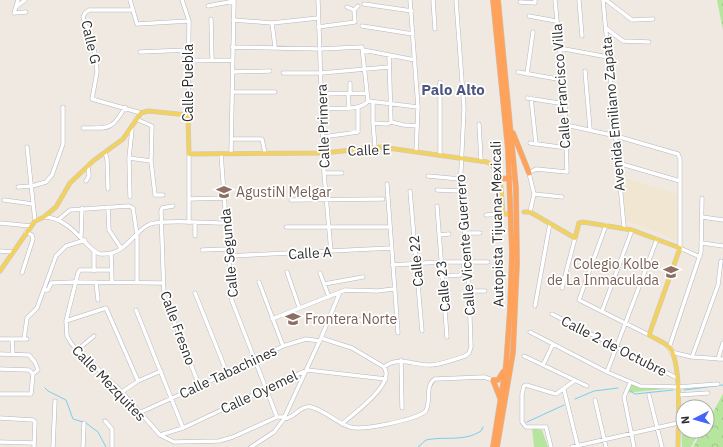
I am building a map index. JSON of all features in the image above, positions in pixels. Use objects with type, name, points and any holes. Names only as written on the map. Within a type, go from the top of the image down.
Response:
[{"type":"highway","name":"Autopista Tijuana-Mexicali","points":[[493,0],[510,178],[512,280],[506,365],[498,425],[499,447]]},
{"type":"highway","name":"Autopista Tijuana-Mexicali","points":[[498,0],[516,188],[517,263],[513,352],[498,425]]},
{"type":"highway","points":[[511,128],[530,172]]},
{"type":"highway","points":[[499,179],[510,178]]},
{"type":"highway","points":[[500,401],[498,390],[493,380],[498,380],[501,377],[506,365]]},
{"type":"highway","points":[[492,447],[498,425]]},
{"type":"main road","points":[[0,271],[34,221],[44,217],[56,207],[70,184],[88,166],[123,139],[132,129],[141,112],[148,111],[188,116]]},
{"type":"main road","name":"Calle Puebla","points":[[188,116],[189,154]]},
{"type":"main road","name":"Calle E","points":[[189,154],[323,153],[374,147],[482,161],[492,164],[495,167],[499,179],[505,214]]},
{"type":"main road","points":[[524,212],[530,212],[575,238],[581,222],[624,227],[680,248],[649,335],[670,350],[676,367],[678,399]]},
{"type":"street","points":[[18,0],[14,13],[26,12]]},
{"type":"street","points":[[16,7],[25,0]]},
{"type":"street","points":[[130,0],[135,23],[138,24],[189,21],[182,0]]},
{"type":"street","points":[[208,6],[234,0],[231,153]]},
{"type":"street","name":"Calle Primera","points":[[318,0],[324,173],[331,252]]},
{"type":"street","points":[[410,0],[418,107],[416,152]]},
{"type":"street","points":[[433,0],[435,29]]},
{"type":"street","name":"Calle Vicente Guerrero","points":[[401,360],[433,365],[461,357],[469,353],[471,347],[469,292],[466,262],[466,233],[460,191],[464,109],[456,0]]},
{"type":"street","points":[[520,2],[535,3],[535,0]]},
{"type":"street","name":"Calle Francisco Villa","points":[[530,172],[566,173],[567,148],[565,104],[554,0]]},
{"type":"street","points":[[579,0],[582,36]]},
{"type":"street","points":[[608,1],[632,20],[654,19]]},
{"type":"street","name":"Avenida Emiliano Zapata","points":[[608,1],[605,28],[624,227]]},
{"type":"street","points":[[364,4],[412,11]]},
{"type":"street","points":[[318,27],[355,22],[354,10],[358,6]]},
{"type":"street","points":[[346,7],[354,10]]},
{"type":"street","name":"Calle G","points":[[126,107],[94,100],[92,96],[97,72],[96,56],[84,23],[85,12],[89,10],[132,10]]},
{"type":"street","points":[[529,16],[556,21]]},
{"type":"street","points":[[233,20],[272,23],[318,18]]},
{"type":"street","points":[[211,19],[212,60]]},
{"type":"street","name":"Calle Puebla","points":[[188,116],[189,21]]},
{"type":"street","points":[[272,23],[275,47]]},
{"type":"street","points":[[362,26],[413,34]]},
{"type":"street","points":[[605,28],[623,41],[648,42]]},
{"type":"street","points":[[528,74],[533,32]]},
{"type":"street","points":[[232,47],[363,49],[415,60]]},
{"type":"street","points":[[559,48],[608,57]]},
{"type":"street","points":[[363,49],[367,93],[373,123],[374,147]]},
{"type":"street","points":[[140,52],[188,50]]},
{"type":"street","points":[[389,55],[392,122]]},
{"type":"street","points":[[188,61],[232,60]]},
{"type":"street","points":[[283,73],[321,73],[389,67]]},
{"type":"street","points":[[232,72],[270,71]]},
{"type":"street","points":[[586,71],[590,129]]},
{"type":"street","points":[[518,72],[563,80]]},
{"type":"street","points":[[440,82],[440,155]]},
{"type":"street","points":[[348,107],[350,83]]},
{"type":"street","points":[[232,92],[275,92]]},
{"type":"street","points":[[322,94],[367,93]]},
{"type":"street","points":[[536,144],[529,98],[565,104]]},
{"type":"street","points":[[322,108],[358,107],[370,102],[418,107]]},
{"type":"street","points":[[18,187],[32,186],[46,182],[52,175],[63,144],[64,107]]},
{"type":"street","points":[[83,128],[108,128],[112,126],[126,107],[141,112]]},
{"type":"street","points":[[323,137],[358,132],[358,107]]},
{"type":"street","points":[[136,119],[152,126],[152,161],[155,195],[163,195]]},
{"type":"street","points":[[373,123],[387,124],[392,122],[417,126]]},
{"type":"street","points":[[479,124],[482,161]]},
{"type":"street","points":[[566,125],[590,129],[616,136],[680,156],[680,248],[700,257]]},
{"type":"street","points":[[130,197],[129,158],[132,129]]},
{"type":"street","points":[[232,139],[262,139],[265,153]]},
{"type":"street","points":[[530,143],[567,148]]},
{"type":"street","points":[[27,147],[32,186],[34,221]]},
{"type":"street","points":[[105,152],[107,159],[108,189]]},
{"type":"street","name":"Calle Puebla","points":[[189,154],[189,223]]},
{"type":"street","name":"Calle Segunda","points":[[221,154],[232,301],[277,416]]},
{"type":"street","points":[[129,158],[152,161]]},
{"type":"street","points":[[618,163],[680,181]]},
{"type":"street","points":[[86,181],[89,176],[88,166]]},
{"type":"street","points":[[530,172],[534,194],[530,212]]},
{"type":"street","points":[[324,173],[342,173]]},
{"type":"street","points":[[428,176],[460,179]]},
{"type":"street","points":[[387,184],[398,333]]},
{"type":"street","points":[[437,190],[460,191]]},
{"type":"street","name":"Calle 22","points":[[410,191],[422,331]]},
{"type":"street","points":[[534,194],[562,197]]},
{"type":"street","points":[[189,199],[224,198]]},
{"type":"street","points":[[702,198],[702,243],[700,257],[670,350],[692,357],[723,359]]},
{"type":"street","points":[[291,200],[326,201],[383,199]]},
{"type":"street","points":[[4,200],[33,204]]},
{"type":"street","points":[[58,220],[70,210],[82,208],[129,206],[133,208],[137,235],[137,282]]},
{"type":"street","name":"Calle Fresno","points":[[173,206],[162,208],[162,283],[164,296],[199,385]]},
{"type":"street","name":"Calle 23","points":[[437,206],[447,337]]},
{"type":"street","points":[[108,207],[110,230],[121,248]]},
{"type":"street","points":[[82,208],[82,236]]},
{"type":"street","points":[[486,215],[505,214]]},
{"type":"street","points":[[44,217],[58,220],[82,236],[94,252],[100,254],[112,253],[121,248],[149,224],[162,222],[226,223]]},
{"type":"street","points":[[702,217],[723,220]]},
{"type":"street","points":[[0,223],[31,226]]},
{"type":"street","points":[[195,223],[195,236]]},
{"type":"street","points":[[535,306],[550,223]]},
{"type":"street","points":[[606,225],[579,300],[649,335]]},
{"type":"street","points":[[286,227],[390,227]]},
{"type":"street","points":[[602,311],[632,230]]},
{"type":"street","points":[[22,273],[34,240],[32,235],[26,232]]},
{"type":"street","points":[[466,233],[480,233]]},
{"type":"street","points":[[439,235],[449,234]]},
{"type":"street","points":[[562,288],[575,238]]},
{"type":"street","points":[[0,339],[26,339],[28,318],[37,308],[56,256],[66,246],[85,240]]},
{"type":"street","points":[[607,372],[657,240]]},
{"type":"street","points":[[702,243],[723,246]]},
{"type":"street","name":"Calle A","points":[[228,256],[391,248]]},
{"type":"street","points":[[202,250],[228,249]]},
{"type":"street","points":[[0,251],[12,252]]},
{"type":"street","points":[[94,252],[94,271],[112,270]]},
{"type":"street","points":[[112,253],[112,282]]},
{"type":"street","points":[[692,357],[718,285],[721,261]]},
{"type":"street","points":[[392,265],[441,262],[488,262]]},
{"type":"street","points":[[442,276],[460,275],[463,272],[466,262]]},
{"type":"street","name":"Calle Mezquites","points":[[94,271],[80,270],[78,272],[74,282],[66,321],[67,336],[76,351],[122,392],[160,435],[170,441],[218,441],[226,439],[277,416]]},
{"type":"street","points":[[287,272],[299,306]]},
{"type":"street","points":[[320,273],[329,297]]},
{"type":"street","points":[[324,284],[363,277]]},
{"type":"street","points":[[96,282],[98,300]]},
{"type":"street","points":[[259,282],[283,346]]},
{"type":"street","points":[[44,290],[48,290],[51,283],[162,283]]},
{"type":"street","points":[[272,319],[299,306],[349,289],[377,291],[394,289]]},
{"type":"street","points":[[469,292],[485,291]]},
{"type":"street","points":[[250,447],[274,432],[284,418],[321,340],[340,292]]},
{"type":"street","points":[[195,293],[227,373]]},
{"type":"street","points":[[66,321],[106,308],[138,381]]},
{"type":"street","points":[[136,310],[182,428]]},
{"type":"street","name":"Calle 2 de Octubre","points":[[552,314],[616,349],[677,378]]},
{"type":"street","points":[[331,316],[380,322]]},
{"type":"street","points":[[530,332],[607,372],[640,386],[678,387],[718,384]]},
{"type":"street","points":[[76,351],[94,336]]},
{"type":"street","points":[[12,339],[13,354]]},
{"type":"street","name":"Calle Tabachines","points":[[139,413],[256,360],[283,346],[306,339],[321,340],[352,348],[384,367]]},
{"type":"street","points":[[718,359],[723,343]]},
{"type":"street","points":[[543,365],[553,344]]},
{"type":"street","points":[[0,354],[25,354],[33,359],[38,370],[32,373],[0,369]]},
{"type":"street","points":[[524,356],[587,386]]},
{"type":"street","points":[[342,424],[381,388],[386,379],[384,367],[387,364],[401,360],[402,408]]},
{"type":"street","name":"Calle Oyemel","points":[[160,435],[182,428],[307,370],[386,379]]},
{"type":"street","points":[[122,392],[138,381],[161,371]]},
{"type":"street","points":[[0,394],[31,394],[32,373]]},
{"type":"street","points":[[277,416],[289,419],[302,408],[310,407],[342,424],[364,429],[422,414],[427,409],[430,385],[435,379],[484,377],[493,380]]},
{"type":"street","points":[[551,447],[546,427],[524,426],[522,422],[522,394],[525,385],[556,394],[564,390],[574,380]]},
{"type":"street","points":[[630,383],[624,397],[634,447]]},
{"type":"street","points":[[564,390],[578,446]]},
{"type":"street","points":[[678,395],[708,393]]},
{"type":"street","points":[[649,395],[662,447]]},
{"type":"street","points":[[595,400],[606,447]]},
{"type":"street","points":[[53,447],[55,401]]},
{"type":"street","points":[[0,418],[33,420],[35,422],[34,445],[0,442]]},
{"type":"street","points":[[105,420],[112,429],[112,447]]},
{"type":"street","points":[[83,447],[84,424]]},
{"type":"street","points":[[572,447],[675,424]]},
{"type":"shaded area","points":[[622,177],[677,194],[678,241],[626,220]]},
{"type":"green space","points":[[717,0],[723,0],[723,30]]},
{"type":"green space","points":[[629,383],[675,388],[624,393]]},
{"type":"green space","points":[[723,394],[723,447],[693,447],[698,439],[715,439],[715,408]]},
{"type":"green space","points":[[532,428],[542,430],[548,447],[534,447]]},
{"type":"green space","points":[[682,439],[696,439],[691,447],[682,447]]},
{"type":"waterway","points":[[684,390],[723,385]]},
{"type":"waterway","points":[[45,388],[66,400],[73,419],[83,422]]},
{"type":"waterway","points":[[575,399],[594,391],[618,388]]},
{"type":"waterway","points":[[630,391],[635,394],[673,390]]},
{"type":"waterway","points":[[527,422],[564,405]]},
{"type":"waterway","points":[[86,423],[98,432],[106,447]]},
{"type":"waterway","points":[[418,447],[426,440],[461,438],[475,434],[481,431],[483,427]]},
{"type":"place","name":"AgustiN Melgar","points":[[224,192]]},
{"type":"place","name":"Colegio Kolbe de La Inmaculada","points":[[671,272]]},
{"type":"place","name":"Frontera Norte","points":[[293,319]]},
{"type":"district","name":"Palo Alto","points":[[453,90]]}]
